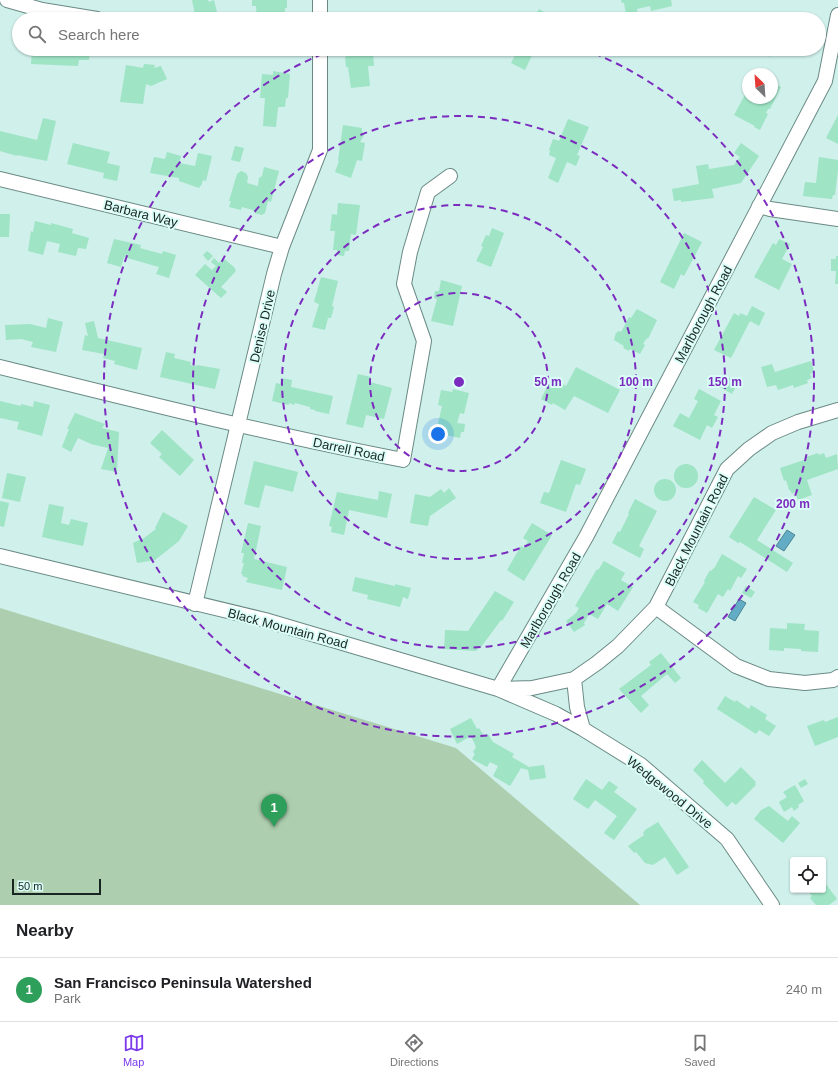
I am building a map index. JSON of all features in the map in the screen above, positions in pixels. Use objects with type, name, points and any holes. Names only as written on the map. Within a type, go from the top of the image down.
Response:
[{"type":"street","points":[[7,0],[45,5],[70,12]]},
{"type":"street","points":[[320,0],[320,12]]},
{"type":"street","name":"Marlborough Road","points":[[498,689],[586,537],[759,206],[832,82],[838,14]]},
{"type":"street","name":"Denise Drive","points":[[195,604],[274,274],[282,247],[320,150],[320,56]]},
{"type":"street","name":"Darrell Road","points":[[0,367],[239,425],[348,450],[403,460],[424,341],[404,284],[410,252],[428,192],[450,176]]},
{"type":"street","name":"Barbara Way","points":[[0,179],[282,247]]},
{"type":"street","points":[[759,206],[838,219]]},
{"type":"street","name":"Black Mountain Road","points":[[0,556],[279,624],[498,689],[532,688],[574,679],[618,646],[656,607],[727,470],[749,449],[772,433],[798,422],[838,410]]},
{"type":"street","points":[[656,607],[736,666],[769,678],[806,682],[832,680],[838,677]]},
{"type":"street","points":[[574,679],[577,707],[584,729]]},
{"type":"street","name":"Wedgewood Drive","points":[[498,689],[556,714],[584,729],[641,765],[727,839],[772,905]]},
{"type":"green space","points":[[0,608],[456,748],[640,905],[0,905]]},
{"type":"water","points":[[787,530],[795,535],[784,551],[776,546]]},
{"type":"water","points":[[739,599],[746,603],[735,621],[728,617]]},
{"type":"building","points":[[192,0],[208,0],[209,2],[214,0],[217,12],[195,12]]},
{"type":"building","points":[[252,0],[287,0],[287,8],[285,8],[285,12],[256,12],[256,6],[252,6]]},
{"type":"building","points":[[621,0],[671,0],[672,6],[651,11],[650,6],[637,9],[638,12],[626,12],[624,3],[622,3]]},
{"type":"building","points":[[32,56],[89,56],[89,60],[79,60],[78,66],[31,64]]},
{"type":"building","points":[[373,56],[374,66],[368,66],[370,86],[351,88],[345,57]]},
{"type":"building","points":[[514,56],[532,56],[525,70],[511,63]]},
{"type":"building","points":[[144,64],[155,65],[154,68],[161,66],[167,79],[151,86],[146,84],[143,104],[120,102],[126,65],[143,68]]},
{"type":"building","points":[[273,71],[290,74],[288,98],[286,98],[285,107],[278,107],[276,127],[263,126],[265,98],[260,98],[262,74],[273,75]]},
{"type":"building","points":[[778,85],[781,87],[778,93]]},
{"type":"building","points":[[742,100],[742,104],[772,104],[766,113],[768,114],[760,130],[734,115]]},
{"type":"building","points":[[838,115],[838,144],[826,138]]},
{"type":"building","points":[[43,118],[56,121],[47,161],[17,156],[0,151],[0,131],[37,140]]},
{"type":"building","points":[[568,119],[589,127],[577,155],[580,156],[576,166],[567,162],[558,183],[548,178],[556,158],[549,155],[549,150],[553,139],[559,141]]},
{"type":"building","points":[[343,125],[362,128],[364,135],[360,142],[365,143],[362,161],[357,160],[351,178],[335,172],[339,161]]},
{"type":"building","points":[[73,143],[110,152],[107,163],[120,166],[117,181],[103,178],[104,173],[67,164]]},
{"type":"building","points":[[741,143],[759,156],[741,183],[712,189],[714,198],[681,202],[681,200],[674,201],[672,189],[699,184],[696,166],[708,164],[709,169],[734,165],[740,157],[734,153]]},
{"type":"building","points":[[235,146],[244,148],[240,162],[231,160]]},
{"type":"building","points":[[167,152],[181,156],[179,163],[195,166],[198,153],[212,156],[206,181],[203,180],[199,188],[179,181],[179,178],[150,173],[154,157],[165,159]]},
{"type":"building","points":[[819,157],[838,160],[835,195],[833,195],[832,199],[803,196],[805,182],[816,183]]},
{"type":"building","points":[[264,167],[279,171],[271,202],[268,201],[265,213],[262,215],[255,213],[253,210],[242,207],[241,210],[229,207],[231,201],[229,201],[237,174],[241,171],[246,173],[248,177],[247,183],[258,186],[259,178],[262,176]]},
{"type":"building","points":[[338,203],[360,205],[356,235],[351,234],[349,251],[345,251],[344,256],[337,255],[337,250],[333,250],[335,231],[330,231],[332,214],[337,215]]},
{"type":"building","points":[[0,214],[10,214],[9,237],[0,237]]},
{"type":"building","points":[[35,221],[51,225],[51,223],[73,229],[72,233],[89,238],[86,249],[78,248],[76,256],[58,252],[60,244],[47,241],[43,255],[28,251],[31,231],[33,232]]},
{"type":"building","points":[[492,228],[504,233],[491,267],[476,261],[483,247],[481,246],[486,235],[489,236]]},
{"type":"building","points":[[684,233],[702,242],[684,276],[681,274],[674,289],[660,282]]},
{"type":"building","points":[[114,239],[141,245],[140,248],[162,254],[163,251],[176,255],[169,278],[156,274],[159,267],[124,257],[121,267],[107,263]]},
{"type":"building","points":[[779,239],[790,244],[782,259],[792,264],[779,290],[754,277],[773,243],[776,245]]},
{"type":"building","points":[[207,251],[213,256],[208,261],[203,255]]},
{"type":"building","points":[[836,256],[838,256],[838,284],[835,284],[836,271],[831,271],[831,259],[836,259]]},
{"type":"building","points":[[214,258],[219,263],[223,258],[234,267],[236,271],[221,287],[227,292],[221,298],[195,275],[205,264],[212,270],[216,266],[211,262]]},
{"type":"building","points":[[321,277],[338,281],[332,306],[334,307],[331,318],[328,318],[325,330],[312,327],[319,304],[314,302]]},
{"type":"building","points":[[441,280],[462,286],[453,326],[431,321],[437,299],[434,298],[435,291],[439,291]]},
{"type":"building","points":[[752,306],[765,313],[759,326],[750,321],[731,358],[714,350],[734,313],[739,316],[740,313],[747,316]]},
{"type":"building","points":[[637,309],[657,320],[648,339],[647,338],[643,344],[645,345],[640,354],[630,349],[629,351],[623,348],[624,346],[614,340],[616,333],[619,331],[621,332],[629,317],[631,318]]},
{"type":"building","points":[[48,318],[63,322],[56,352],[31,347],[33,342],[21,339],[6,340],[5,325],[30,324],[46,328]]},
{"type":"building","points":[[94,321],[98,338],[142,348],[137,370],[114,364],[115,361],[103,358],[104,354],[82,350],[85,335],[88,336],[85,323]]},
{"type":"building","points":[[166,352],[175,354],[174,358],[191,362],[190,365],[220,369],[215,389],[160,377]]},
{"type":"building","points":[[811,361],[814,372],[810,374],[812,378],[807,380],[808,383],[794,388],[793,385],[778,390],[776,385],[767,387],[761,367],[772,364],[775,372]]},
{"type":"building","points":[[576,367],[620,390],[608,413],[574,396],[565,410],[553,403],[552,405],[541,399],[548,385],[559,382],[566,386]]},
{"type":"building","points":[[358,374],[371,377],[370,382],[392,388],[384,419],[366,415],[363,428],[346,424]]},
{"type":"building","points":[[726,376],[738,383],[732,394],[720,387]]},
{"type":"building","points":[[281,378],[292,380],[291,387],[333,396],[329,414],[315,411],[310,409],[310,407],[295,403],[294,405],[289,403],[289,405],[272,401],[276,383],[280,384]]},
{"type":"building","points":[[453,389],[469,393],[464,414],[460,413],[457,423],[465,424],[464,432],[461,432],[460,438],[436,433],[442,406],[438,405],[441,390],[452,392]]},
{"type":"building","points":[[699,389],[721,401],[714,415],[718,417],[712,428],[707,425],[700,440],[673,426],[680,413],[689,418],[698,401],[694,399]]},
{"type":"building","points":[[0,401],[33,407],[34,401],[50,405],[42,436],[17,429],[19,422],[0,418]]},
{"type":"building","points":[[75,413],[105,424],[102,428],[119,432],[117,472],[101,469],[108,448],[91,444],[78,438],[71,452],[62,447],[69,429],[67,429]]},
{"type":"building","points":[[162,430],[194,460],[180,476],[159,457],[162,454],[150,443]]},
{"type":"building","points":[[818,453],[819,455],[824,453],[826,458],[837,454],[838,469],[807,480],[812,495],[798,500],[795,492],[792,494],[789,490],[786,480],[784,481],[780,468],[807,459],[806,457]]},
{"type":"building","points":[[561,460],[586,469],[580,485],[576,484],[566,512],[540,503],[544,492],[549,493]]},
{"type":"building","points":[[254,461],[298,472],[293,492],[265,485],[259,508],[244,504]]},
{"type":"building","points":[[686,464],[695,467],[698,476],[695,485],[686,488],[677,485],[674,476],[677,467]]},
{"type":"building","points":[[7,473],[26,477],[20,502],[2,498]]},
{"type":"building","points":[[665,479],[673,482],[676,490],[673,498],[665,501],[657,498],[654,490],[657,482]]},
{"type":"building","points":[[449,488],[456,498],[430,516],[428,526],[410,523],[415,494],[430,497],[441,489],[444,493]]},
{"type":"building","points":[[379,491],[392,494],[387,518],[349,510],[344,535],[331,532],[332,527],[329,526],[337,492],[378,500]]},
{"type":"building","points":[[754,497],[776,510],[757,540],[793,563],[787,572],[740,542],[738,543],[729,537]]},
{"type":"building","points":[[635,499],[657,511],[639,546],[644,549],[640,558],[612,543],[618,531],[620,532]]},
{"type":"building","points":[[0,501],[9,503],[4,527],[0,526]]},
{"type":"building","points":[[49,504],[64,507],[61,523],[69,525],[71,519],[88,523],[83,546],[42,537]]},
{"type":"building","points":[[163,512],[188,526],[179,541],[155,560],[137,563],[133,543],[144,538],[156,529],[155,528]]},
{"type":"building","points":[[248,523],[261,526],[254,559],[287,567],[282,590],[246,582],[248,578],[242,576],[244,553],[241,553]]},
{"type":"building","points":[[532,523],[552,535],[524,581],[507,570],[521,546],[524,548],[528,541],[523,538]]},
{"type":"building","points":[[722,554],[747,569],[741,578],[738,576],[730,591],[728,589],[723,597],[718,594],[707,613],[698,608],[699,605],[693,602],[705,582],[704,581],[710,570],[711,571],[715,567]]},
{"type":"building","points":[[604,561],[625,573],[621,580],[633,587],[618,611],[607,604],[598,619],[589,614],[584,623],[585,625],[574,632],[566,621],[576,613],[579,608],[575,606],[597,569],[598,570]]},
{"type":"building","points":[[355,577],[411,588],[408,599],[403,597],[400,607],[367,599],[368,595],[352,591]]},
{"type":"building","points":[[746,586],[755,592],[751,598],[742,593]]},
{"type":"building","points":[[495,591],[514,602],[502,621],[501,620],[481,647],[480,646],[476,651],[444,649],[445,630],[468,631]]},
{"type":"building","points":[[787,623],[805,624],[804,630],[819,631],[818,652],[784,648],[784,651],[769,650],[770,628],[787,629]]},
{"type":"building","points":[[661,653],[681,678],[675,683],[667,674],[641,696],[649,705],[641,713],[619,689],[651,665],[649,662]]},
{"type":"building","points":[[725,696],[735,702],[736,700],[749,709],[751,705],[767,715],[765,719],[776,726],[769,736],[759,730],[756,734],[717,709]]},
{"type":"building","points":[[838,717],[838,737],[815,746],[807,726]]},
{"type":"building","points":[[471,718],[477,729],[479,728],[484,736],[488,734],[493,742],[514,754],[512,757],[529,767],[544,765],[546,778],[530,780],[528,770],[521,768],[510,786],[493,776],[498,766],[490,762],[487,767],[472,759],[475,754],[473,752],[476,747],[471,736],[457,744],[450,729]]},
{"type":"building","points":[[702,760],[725,783],[741,767],[756,782],[756,785],[736,805],[732,802],[727,807],[703,783],[704,781],[693,770]]},
{"type":"building","points":[[586,779],[602,790],[609,781],[618,787],[614,792],[637,809],[614,840],[604,833],[617,816],[595,800],[588,809],[573,799]]},
{"type":"building","points":[[805,779],[808,784],[801,788],[798,783]]},
{"type":"building","points":[[795,785],[804,801],[798,805],[799,807],[794,811],[792,807],[784,812],[779,802],[787,797],[783,792]]},
{"type":"building","points":[[769,806],[788,821],[792,816],[800,823],[783,843],[754,819],[761,810]]},
{"type":"building","points":[[658,822],[689,867],[677,875],[665,857],[653,865],[645,863],[636,852],[634,853],[628,846],[644,835],[643,833],[645,830]]},
{"type":"building","points":[[826,884],[837,899],[829,905],[816,905],[810,898],[812,896],[810,893],[826,893]]},
{"type":"place","name":"San Francisco Peninsula Watershed","points":[[274,827]]}]
